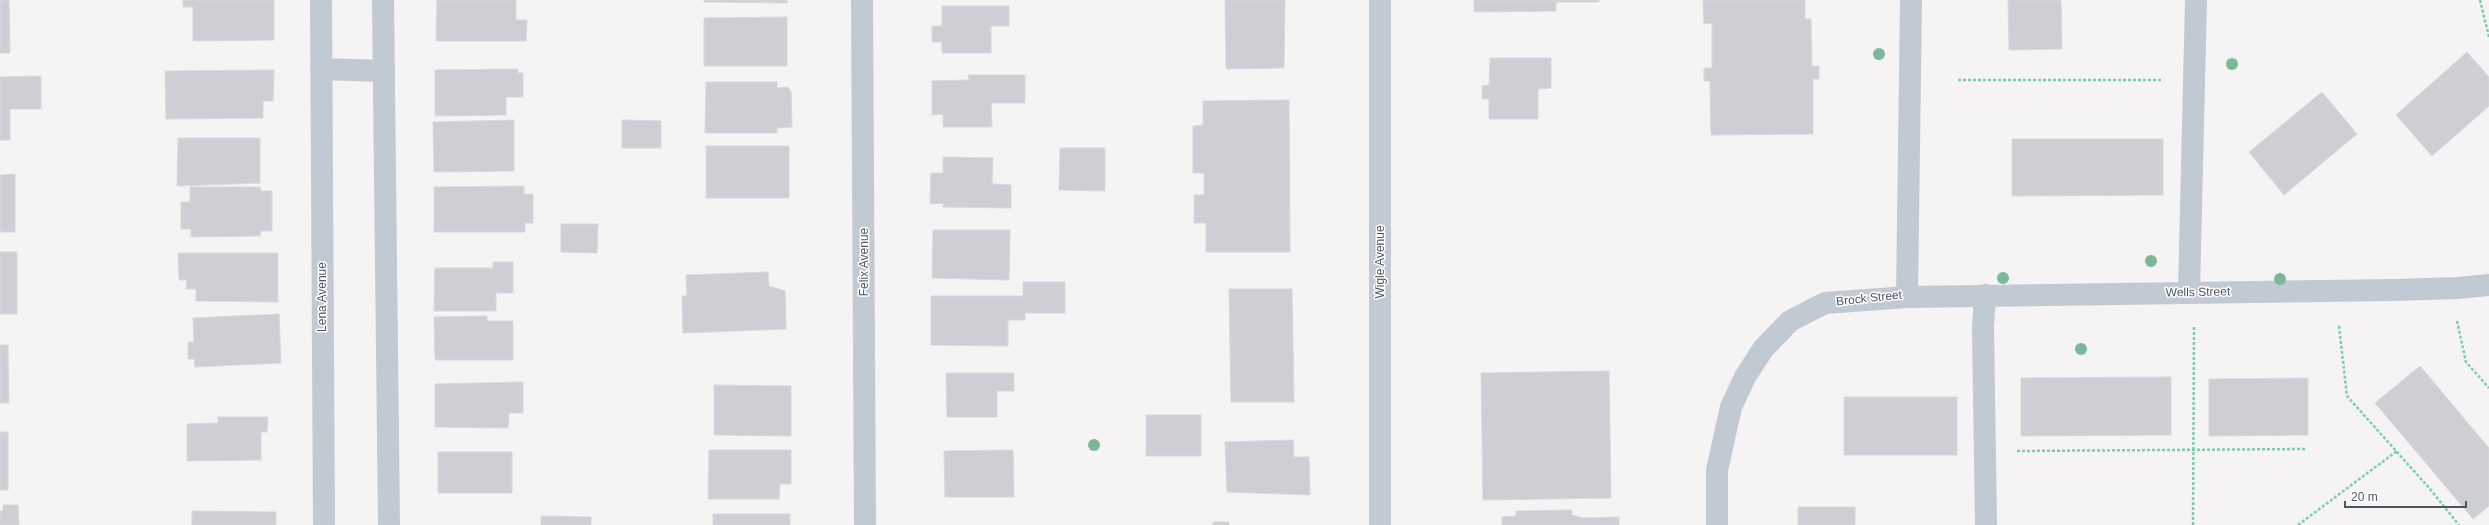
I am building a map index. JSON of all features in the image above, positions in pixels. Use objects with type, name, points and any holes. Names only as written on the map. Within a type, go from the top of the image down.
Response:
[{"type":"street","name":"Lena Avenue","points":[[321,0],[324,525]]},
{"type":"street","points":[[383,0],[389,525]]},
{"type":"street","name":"Felix Avenue","points":[[862,0],[865,525]]},
{"type":"street","name":"Wigle Avenue","points":[[1380,0],[1380,525]]},
{"type":"street","name":"Brock Street","points":[[1717,525],[1717,470],[1731,407],[1745,377],[1763,349],[1790,321],[1824,302],[1907,296],[1911,0]]},
{"type":"street","points":[[2189,292],[2196,0]]},
{"type":"street","points":[[321,69],[384,71]]},
{"type":"street","name":"Wells Street","points":[[1907,296],[2458,288],[2489,285]]},
{"type":"street","points":[[1985,295],[1983,327],[1986,525]]},
{"type":"path","points":[[2480,0],[2489,37]]},
{"type":"path","points":[[1958,80],[2105,78],[2194,81]]},
{"type":"path","points":[[2458,288],[2456,326],[2466,362],[2489,388]]},
{"type":"path","points":[[2189,292],[2194,327],[2193,525]]},
{"type":"path","points":[[2340,326],[2347,396],[2397,451],[2459,525]]},
{"type":"path","points":[[1985,451],[2193,451],[2307,449]]},
{"type":"path","points":[[2298,525],[2397,451]]},
{"type":"building","points":[[0,0],[9,0],[10,53],[0,53]]},
{"type":"building","points":[[183,0],[274,0],[274,40],[193,41],[193,7],[183,7]]},
{"type":"building","points":[[437,0],[516,0],[516,20],[527,20],[526,41],[436,41]]},
{"type":"building","points":[[704,0],[787,0],[787,3],[704,2]]},
{"type":"building","points":[[1225,0],[1285,0],[1284,68],[1226,69]]},
{"type":"building","points":[[1474,0],[1599,0],[1599,2],[1556,2],[1556,11],[1474,12]]},
{"type":"building","points":[[1703,0],[1805,0],[1805,19],[1811,19],[1812,66],[1819,66],[1819,79],[1813,79],[1813,134],[1711,135],[1710,81],[1704,81],[1704,68],[1712,68],[1712,23],[1704,24]]},
{"type":"building","points":[[2008,0],[2061,0],[2062,49],[2009,50]]},
{"type":"building","points":[[942,6],[1009,6],[1009,26],[991,26],[991,53],[942,53],[942,42],[932,42],[932,26],[942,26]]},
{"type":"building","points":[[787,17],[787,66],[704,66],[704,18]]},
{"type":"building","points":[[2467,52],[2489,77],[2489,106],[2432,156],[2396,115]]},
{"type":"building","points":[[1490,58],[1551,58],[1551,88],[1538,89],[1538,119],[1489,119],[1489,99],[1482,99],[1482,86],[1489,85]]},
{"type":"building","points":[[518,69],[518,73],[523,73],[523,97],[506,97],[506,115],[435,116],[435,70]]},
{"type":"building","points":[[274,70],[273,101],[263,101],[263,118],[166,119],[165,71]]},
{"type":"building","points":[[968,75],[1025,75],[1025,103],[991,103],[992,127],[943,127],[943,114],[932,115],[932,81],[969,80]]},
{"type":"building","points":[[41,76],[41,109],[10,109],[10,140],[0,140],[0,77]]},
{"type":"building","points":[[706,82],[777,82],[777,88],[788,87],[791,92],[792,127],[777,128],[777,133],[705,133]]},
{"type":"building","points":[[2322,92],[2357,134],[2284,195],[2249,152]]},
{"type":"building","points":[[1289,100],[1290,252],[1206,252],[1206,223],[1194,223],[1194,195],[1204,195],[1204,173],[1193,173],[1193,126],[1203,125],[1203,101]]},
{"type":"building","points":[[514,120],[514,171],[434,172],[433,122]]},
{"type":"building","points":[[622,120],[661,121],[661,148],[622,148]]},
{"type":"building","points":[[178,138],[260,138],[260,183],[177,186]]},
{"type":"building","points":[[2012,139],[2163,139],[2163,195],[2012,196]]},
{"type":"building","points":[[706,146],[789,146],[789,198],[706,198]]},
{"type":"building","points":[[1060,148],[1105,148],[1105,191],[1059,190]]},
{"type":"building","points":[[943,157],[993,158],[992,184],[1011,185],[1011,208],[943,207],[943,203],[930,204],[931,173],[943,173]]},
{"type":"building","points":[[15,174],[15,232],[0,232],[0,175]]},
{"type":"building","points":[[524,186],[524,194],[533,194],[533,223],[525,223],[525,232],[434,232],[434,187]]},
{"type":"building","points":[[190,187],[260,187],[261,191],[272,191],[272,231],[261,231],[260,236],[191,237],[191,229],[181,229],[181,202],[190,202]]},
{"type":"building","points":[[561,224],[598,224],[597,253],[561,252]]},
{"type":"building","points":[[933,230],[1010,230],[1009,280],[932,278]]},
{"type":"building","points":[[0,252],[17,252],[17,314],[0,314]]},
{"type":"building","points":[[178,253],[278,253],[278,302],[196,301],[196,289],[186,289],[187,280],[179,280]]},
{"type":"building","points":[[493,262],[513,262],[513,293],[496,293],[496,311],[434,311],[435,268],[493,268]]},
{"type":"building","points":[[768,272],[769,286],[785,291],[786,329],[683,333],[682,296],[687,296],[686,275]]},
{"type":"building","points":[[1023,282],[1065,282],[1065,313],[1025,313],[1025,320],[1008,320],[1008,346],[931,345],[931,296],[1023,296]]},
{"type":"building","points":[[1229,289],[1292,289],[1294,402],[1231,402]]},
{"type":"building","points":[[279,314],[281,363],[195,367],[194,359],[188,359],[188,342],[194,342],[193,318]]},
{"type":"building","points":[[487,316],[487,321],[513,321],[513,360],[435,360],[434,317]]},
{"type":"building","points":[[0,345],[8,345],[9,403],[0,403]]},
{"type":"building","points":[[2420,366],[2489,448],[2489,506],[2473,519],[2375,403]]},
{"type":"building","points":[[1609,371],[1611,498],[1483,500],[1481,373]]},
{"type":"building","points":[[946,373],[1014,373],[1014,391],[997,391],[997,417],[947,417]]},
{"type":"building","points":[[2171,377],[2171,435],[2021,436],[2021,378]]},
{"type":"building","points":[[2308,378],[2308,435],[2209,436],[2209,379]]},
{"type":"building","points":[[523,382],[523,413],[509,413],[508,428],[435,427],[435,384]]},
{"type":"building","points":[[714,385],[791,386],[791,436],[714,435]]},
{"type":"building","points":[[1844,397],[1957,397],[1957,455],[1844,455]]},
{"type":"building","points":[[1146,415],[1201,415],[1201,456],[1146,456]]},
{"type":"building","points":[[218,417],[268,417],[267,432],[261,432],[261,460],[187,461],[187,424],[218,423]]},
{"type":"building","points":[[0,432],[8,432],[8,490],[0,490]]},
{"type":"building","points":[[1293,440],[1294,457],[1309,457],[1310,495],[1227,492],[1225,442]]},
{"type":"building","points":[[709,450],[791,450],[791,484],[780,484],[779,499],[708,499]]},
{"type":"building","points":[[1013,450],[1014,497],[945,497],[944,451]]},
{"type":"building","points":[[438,452],[512,452],[512,493],[438,493]]},
{"type":"building","points":[[3,505],[18,505],[19,525],[0,525],[0,511],[3,511]]},
{"type":"building","points":[[1798,507],[1855,507],[1855,525],[1798,525]]},
{"type":"building","points":[[1572,510],[1572,515],[1584,518],[1619,517],[1619,525],[1502,525],[1502,517],[1516,516],[1516,511]]},
{"type":"building","points":[[192,511],[276,512],[276,525],[192,525]]},
{"type":"building","points":[[713,514],[790,514],[790,525],[713,525]]},
{"type":"building","points":[[541,516],[591,517],[591,525],[541,525]]},
{"type":"building","points":[[1213,522],[1229,522],[1229,525],[1213,525]]}]
